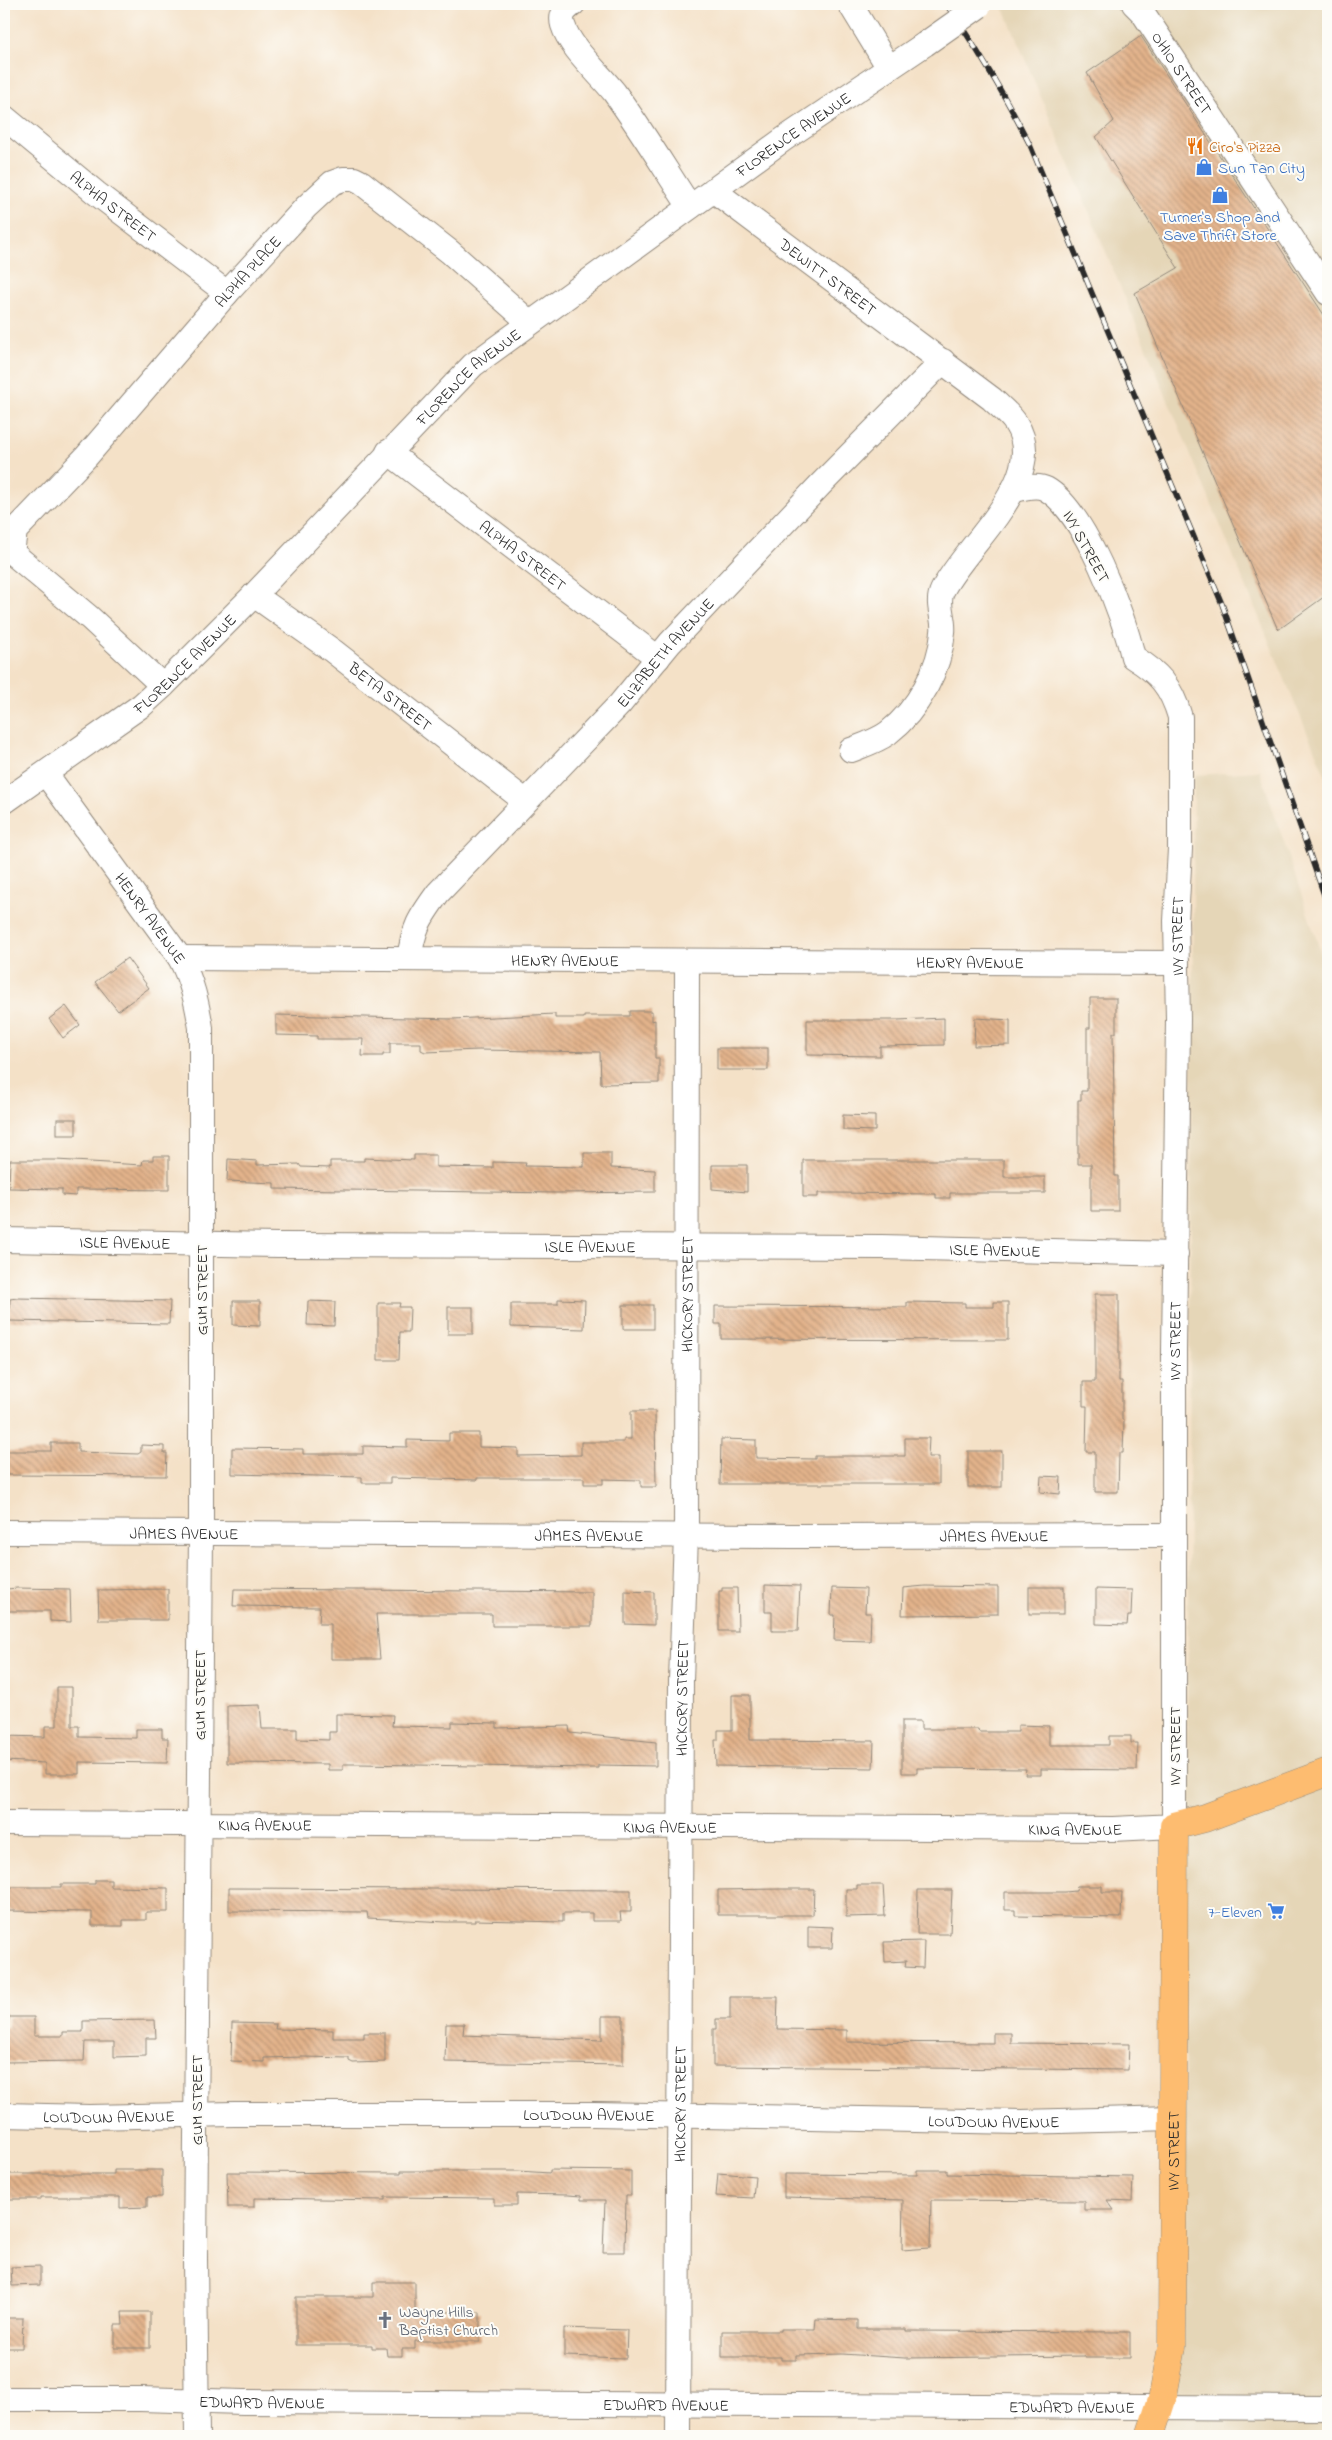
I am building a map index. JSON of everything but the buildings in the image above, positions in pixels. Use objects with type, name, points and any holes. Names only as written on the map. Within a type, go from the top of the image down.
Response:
[{"type":"main road","name":"KING AVENUE","points":[[1174,1826],[1205,1818],[1328,1772]]},
{"type":"main road","name":"IVY STREET","points":[[1150,2436],[1159,2408],[1172,2346],[1174,1826]]},
{"type":"street","points":[[573,4],[564,11],[562,16],[563,27],[574,44],[614,92],[690,207]]},
{"type":"street","points":[[850,4],[889,68]]},
{"type":"street","name":"OHIO STREET","points":[[1134,4],[1148,20],[1328,292]]},
{"type":"street","name":"FLORENCE AVENUE","points":[[4,802],[142,705],[163,686],[254,595],[473,364],[713,190],[980,5]]},
{"type":"street","name":"ALPHA STREET","points":[[4,117],[96,193],[227,293]]},
{"type":"street","name":"ALPHA PLACE","points":[[8,550],[16,531],[86,457],[227,293],[306,207],[332,183],[343,179],[354,179],[362,183],[450,252],[520,314],[528,324]]},
{"type":"street","name":"DEWITT STREET","points":[[713,190],[943,361]]},
{"type":"street","points":[[851,750],[874,742],[888,733],[917,700],[932,674],[942,647],[944,625],[940,603],[941,593],[1012,491],[1022,471],[1024,455],[1022,439],[1016,424],[992,399],[943,361]]},
{"type":"street","name":"ELIZABETH AVENUE","points":[[409,959],[414,932],[424,912],[438,893],[620,704],[658,658],[813,492],[943,361]]},
{"type":"street","name":"ALPHA STREET","points":[[388,452],[658,658]]},
{"type":"street","name":"IVY STREET","points":[[1012,491],[1044,488],[1057,497],[1068,510],[1089,544],[1118,604],[1132,657],[1153,669],[1166,684],[1176,701],[1180,717],[1180,849],[1176,921],[1174,1826]]},
{"type":"street","points":[[8,550],[90,618],[163,686]]},
{"type":"street","name":"BETA STREET","points":[[254,595],[333,651],[525,801]]},
{"type":"street","name":"HENRY AVENUE","points":[[46,774],[180,958],[1177,963]]},
{"type":"street","name":"GUM STREET","points":[[180,958],[190,978],[197,1002],[201,1028],[201,1533],[196,2114],[197,2436]]},
{"type":"street","name":"HICKORY STREET","points":[[678,2436],[681,1682],[686,1535],[685,1248],[687,962]]},
{"type":"street","name":"ISLE AVENUE","points":[[4,1240],[685,1248],[882,1247],[1176,1254]]},
{"type":"street","name":"JAMES AVENUE","points":[[4,1532],[1174,1535]]},
{"type":"street","name":"KING AVENUE","points":[[4,1823],[1113,1829],[1174,1826]]},
{"type":"street","name":"LOUDOUN AVENUE","points":[[4,2115],[89,2117],[196,2114],[680,2115],[1022,2122],[1174,2118]]},
{"type":"street","name":"EDWARD AVENUE","points":[[4,2399],[1328,2408]]},
{"type":"shaded area","points":[[1005,4],[1328,4],[1328,782],[1004,9]]},
{"type":"shaded area","points":[[1260,771],[1328,974],[1328,2436],[1163,2436],[1183,2343],[1194,775]]},
{"type":"railway","points":[[946,4],[991,73],[1030,145],[1222,604],[1328,906]]},
{"type":"place","name":"Ciro's Pizza","points":[[1195,146]]},
{"type":"place","name":"Sun Tan City","points":[[1204,167]]},
{"type":"place","name":"Turner's Shop and Save Thrift Store","points":[[1220,195]]},
{"type":"place","name":"7-Eleven","points":[[1276,1911]]},
{"type":"place","name":"Wayne Hills Baptist Church","points":[[385,2320]]}]
